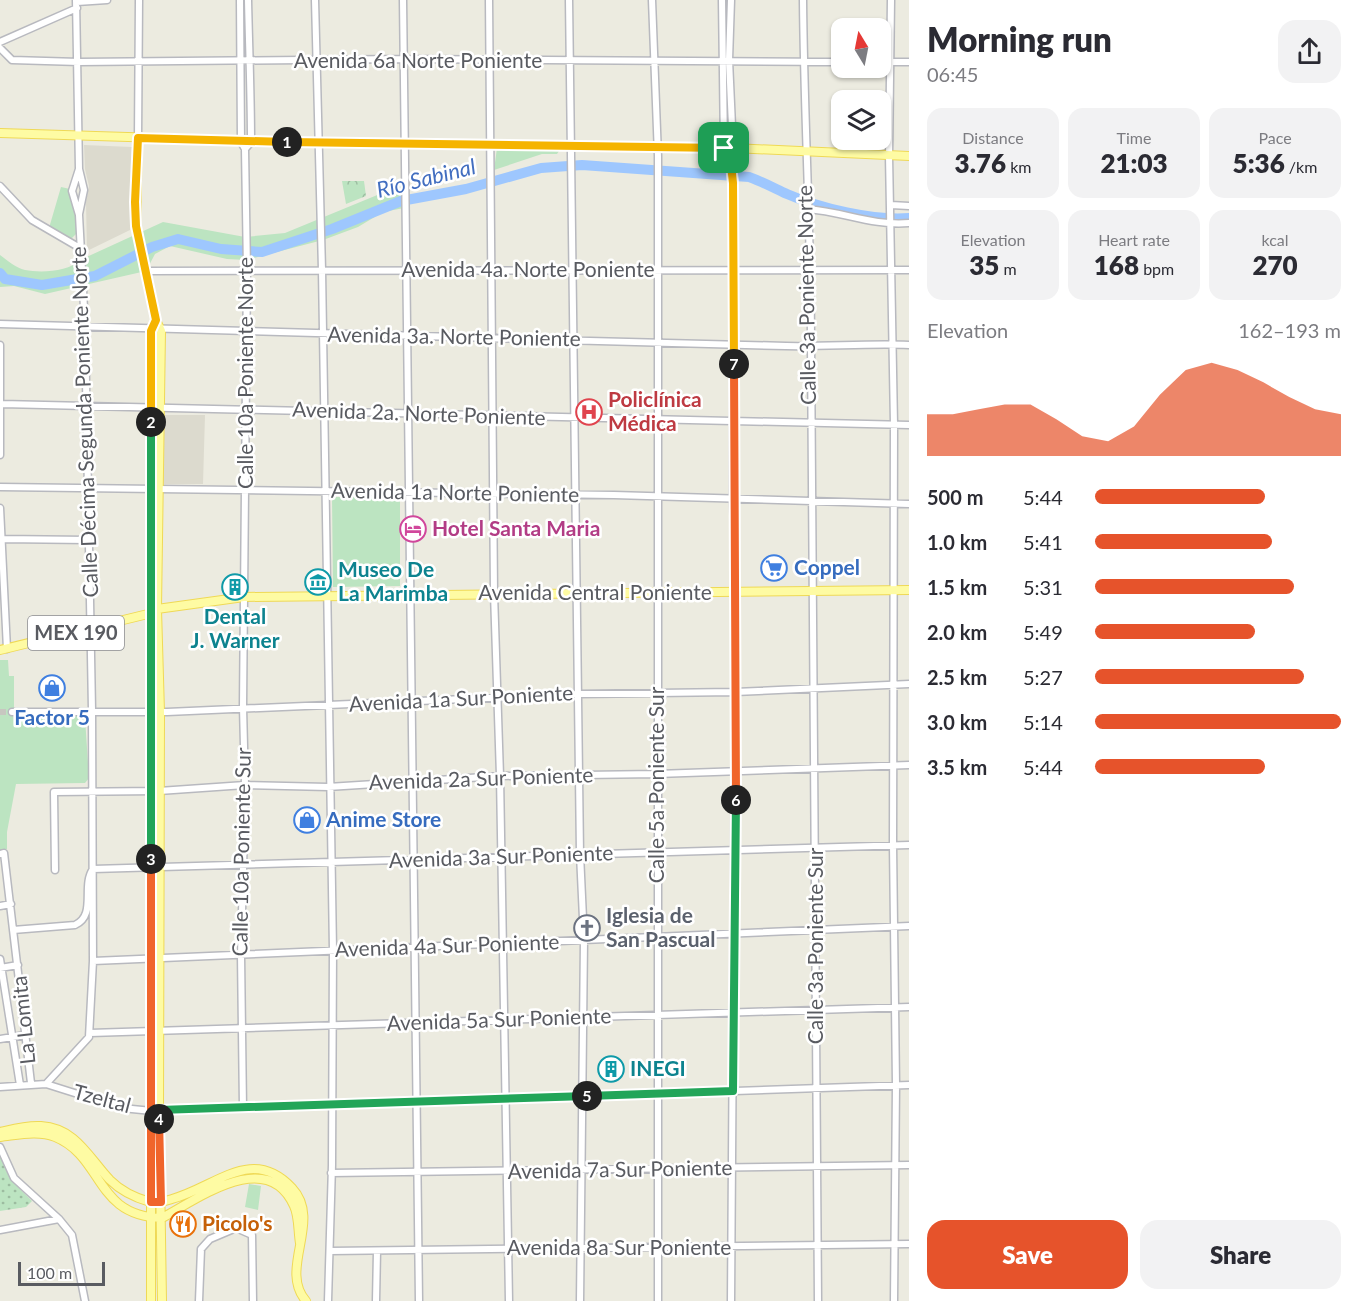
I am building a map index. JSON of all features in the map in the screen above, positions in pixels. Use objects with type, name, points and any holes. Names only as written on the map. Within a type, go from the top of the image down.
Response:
[{"type":"main road","points":[[0,133],[138,138],[243,146],[251,142],[490,143],[724,148],[732,155],[804,151],[909,156]]},
{"type":"main road","points":[[138,138],[135,202],[138,237],[156,320],[161,331],[155,407]]},
{"type":"main road","points":[[151,1301],[151,1202],[156,1031],[156,712],[155,407],[151,331],[156,320]]},
{"type":"main road","name":"Avenida Central Poniente","points":[[3,650],[90,630],[155,611],[244,597],[909,590]]},
{"type":"main road","points":[[155,1110],[162,1218],[162,1301]]},
{"type":"main road","points":[[0,1132],[40,1125],[57,1128],[87,1149],[120,1189],[151,1202],[184,1196],[244,1170],[266,1169],[280,1177],[295,1191],[304,1206],[304,1232],[300,1243]]},
{"type":"main road","points":[[0,1137],[39,1134],[55,1137],[79,1154],[118,1205],[131,1213],[151,1218],[162,1218],[242,1179],[262,1177],[276,1184],[295,1207],[300,1243],[297,1277],[300,1294],[306,1301]]},
{"type":"street","points":[[0,42],[77,3],[107,0]]},
{"type":"street","points":[[138,138],[139,0]]},
{"type":"street","name":"Calle 10a Poniente Norte","points":[[240,0],[247,270],[244,597]]},
{"type":"street","points":[[248,0],[252,61],[249,95],[251,142]]},
{"type":"street","points":[[315,0],[322,270],[328,787],[333,950],[328,1301]]},
{"type":"street","points":[[403,0],[419,1301]]},
{"type":"street","points":[[489,0],[490,337],[495,697],[500,776],[509,1301]]},
{"type":"street","points":[[569,0],[569,145],[578,593],[578,775],[584,940],[580,1301]]},
{"type":"street","name":"Calle 5a Poniente Sur","points":[[652,0],[658,156],[658,1301]]},
{"type":"street","points":[[722,0],[721,60],[724,148]]},
{"type":"street","points":[[731,0],[729,60],[733,178],[733,500],[736,592],[731,1301]]},
{"type":"street","name":"Calle 3a Poniente Norte","points":[[803,0],[804,151],[808,207],[811,346],[809,424],[812,590]]},
{"type":"street","points":[[891,0],[891,18]]},
{"type":"street","name":"Calle Décima Segunda Poniente Norte","points":[[77,3],[79,169],[84,190],[79,215],[85,327],[93,869]]},
{"type":"street","name":"Avenida 6a Norte Poniente","points":[[0,48],[12,60],[79,62],[490,59],[831,62]]},
{"type":"street","points":[[891,62],[909,62]]},
{"type":"street","points":[[891,78],[889,156],[894,424],[893,845],[896,1085],[894,1301]]},
{"type":"street","name":"Calle Décima Segunda Poniente Norte","points":[[79,169],[72,191],[79,215]]},
{"type":"street","points":[[0,186],[32,220],[80,248]]},
{"type":"street","points":[[891,205],[909,206]]},
{"type":"street","points":[[808,207],[831,211],[863,222],[909,223]]},
{"type":"street","name":"Avenida 4a. Norte Poniente","points":[[146,271],[909,270]]},
{"type":"street","name":"Avenida 3a. Norte Poniente","points":[[0,324],[151,331],[574,339],[734,345],[909,345]]},
{"type":"street","points":[[0,345],[0,455]]},
{"type":"street","name":"Avenida 2a. Norte Poniente","points":[[1,402],[909,425]]},
{"type":"street","name":"Avenida 1a Norte Poniente","points":[[0,487],[576,495],[909,504]]},
{"type":"street","points":[[0,508],[3,650]]},
{"type":"street","points":[[2,539],[88,540]]},
{"type":"street","name":"Calle 3a Poniente Sur","points":[[812,590],[816,848],[818,1301]]},
{"type":"street","name":"Calle 10a Poniente Sur","points":[[243,1107],[241,954],[245,785],[244,597]]},
{"type":"street","name":"Avenida 1a Sur Poniente","points":[[12,712],[156,712],[411,700],[578,694],[735,692],[909,684]]},
{"type":"street","name":"Avenida 2a Sur Poniente","points":[[55,870],[54,792],[156,791],[245,785],[328,787],[500,776],[657,774],[909,765]]},
{"type":"street","name":"Avenida 3a Sur Poniente","points":[[93,869],[909,845]]},
{"type":"street","name":"La Lomita","points":[[0,854],[4,854],[11,904],[31,1083]]},
{"type":"street","points":[[14,930],[75,925],[82,921],[86,915],[89,876],[93,869]]},
{"type":"street","points":[[46,1084],[90,1033],[93,869]]},
{"type":"street","points":[[0,906],[11,904]]},
{"type":"street","name":"Avenida 4a Sur Poniente","points":[[93,961],[909,926]]},
{"type":"street","name":"La Lomita","points":[[0,959],[21,1084]]},
{"type":"street","points":[[1,968],[18,965]]},
{"type":"street","name":"Avenida 5a Sur Poniente","points":[[90,1033],[909,1007]]},
{"type":"street","points":[[0,1039],[25,1035]]},
{"type":"street","name":"Tzeltal","points":[[0,1087],[31,1083],[46,1084],[122,1108],[155,1110],[909,1085]]},
{"type":"street","points":[[0,1147],[14,1178],[59,1219],[75,1240],[85,1301]]},
{"type":"street","name":"Avenida 7a Sur Poniente","points":[[331,1173],[909,1165]]},
{"type":"street","points":[[0,1230],[59,1219]]},
{"type":"street","points":[[199,1301],[201,1249],[210,1239],[236,1228],[252,1235],[252,1301]]},
{"type":"street","name":"Avenida 8a Sur Poniente","points":[[330,1251],[732,1248],[909,1244]]},
{"type":"street","points":[[376,1301],[377,1251]]},
{"type":"shaded area","points":[[84,145],[132,147],[130,230],[87,251],[86,202],[89,186],[85,169]]},
{"type":"shaded area","points":[[164,415],[205,415],[203,484],[163,484]]},
{"type":"green space","points":[[497,148],[559,151],[557,154],[542,154],[494,170]]},
{"type":"green space","points":[[342,181],[364,181],[366,196],[346,204]]},
{"type":"green space","points":[[404,184],[404,208],[383,212],[358,227],[323,240],[246,260],[227,259],[170,246],[155,254],[146,271],[45,294],[14,286],[0,287],[0,255],[25,270],[62,269],[163,222],[245,237],[285,233]]},
{"type":"green space","points":[[61,187],[70,189],[78,232],[70,240],[49,228]]},
{"type":"green space","points":[[332,497],[400,497],[400,586],[333,587]]},
{"type":"green space","points":[[0,660],[8,660],[9,676],[14,676],[14,723],[32,717],[82,715],[85,718],[89,778],[85,783],[16,784],[7,832],[7,849],[0,850]]},
{"type":"green space","points":[[0,1155],[11,1180],[32,1201],[26,1207],[0,1211]]},
{"type":"green space","points":[[249,1184],[261,1186],[258,1210],[245,1207]]},
{"type":"waterway","name":"Río Sabinal","points":[[0,273],[5,279],[42,285],[95,276],[152,247],[178,239],[221,249],[262,252],[332,229],[401,201],[466,189],[541,168],[582,165],[749,177],[830,209],[880,217],[909,218]]},
{"type":"tunnel","points":[[0,712],[12,712]]},
{"type":"place","name":"Policlínica Médica","points":[[589,412]]},
{"type":"place","name":"Hotel Santa Maria","points":[[413,529]]},
{"type":"place","name":"Coppel","points":[[774,568]]},
{"type":"place","name":"Museo De La Marimba","points":[[318,582]]},
{"type":"place","name":"Dental J. Warner","points":[[235,587]]},
{"type":"place","name":"Factor 5","points":[[52,688]]},
{"type":"place","name":"Anime Store","points":[[307,820]]},
{"type":"place","name":"Iglesia de San Pascual","points":[[587,928]]},
{"type":"place","name":"INEGI","points":[[611,1069]]},
{"type":"place","name":"Picolo's","points":[[183,1224]]},
{"type":"route","points":[[138,138],[241,142],[490,143],[724,148],[733,148],[730,156],[733,183],[736,770],[733,1091],[159,1110],[161,1202],[151,1202],[153,958],[151,331],[156,320],[136,226],[138,138]]}]
